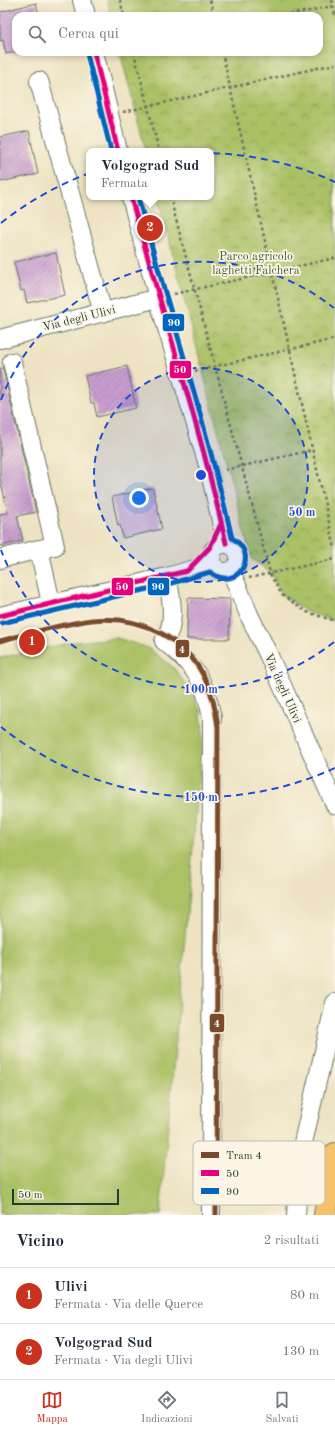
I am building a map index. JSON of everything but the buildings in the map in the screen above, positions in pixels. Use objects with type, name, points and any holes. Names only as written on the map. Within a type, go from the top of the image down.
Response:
[{"type":"highway","points":[[325,1215],[335,1154]]},
{"type":"street","points":[[82,0],[85,12]]},
{"type":"street","points":[[95,56],[117,148]]},
{"type":"street","points":[[39,81],[103,312]]},
{"type":"street","points":[[132,200],[158,298],[210,472],[226,543]]},
{"type":"street","name":"Via degli Ulivi","points":[[0,339],[158,298]]},
{"type":"street","points":[[0,559],[55,546],[12,362]]},
{"type":"street","points":[[188,571],[210,547],[221,524]]},
{"type":"street","points":[[226,543],[233,546],[238,551],[240,559],[234,576],[217,570],[212,564],[210,557],[213,550],[218,545],[226,543]]},
{"type":"street","points":[[39,549],[51,603]]},
{"type":"street","points":[[0,616],[167,577],[212,564]]},
{"type":"street","name":"Via degli Ulivi","points":[[234,576],[250,618],[269,656],[335,805]]},
{"type":"street","points":[[167,577],[170,592],[171,626],[164,640],[185,657],[194,668],[206,692],[212,718],[211,1141]]},
{"type":"street","points":[[303,1141],[335,1003]]},
{"type":"street","points":[[211,1205],[211,1215]]},
{"type":"street","points":[[296,1215],[297,1205]]},
{"type":"path","points":[[120,0],[123,12]]},
{"type":"path","points":[[210,0],[213,12]]},
{"type":"path","points":[[332,0],[335,15]]},
{"type":"path","points":[[304,12],[333,6]]},
{"type":"path","points":[[135,56],[158,148]]},
{"type":"path","points":[[223,56],[335,549]]},
{"type":"path","points":[[109,116],[335,64]]},
{"type":"path","points":[[171,200],[271,575],[282,595],[307,612],[335,621]]},
{"type":"path","points":[[158,298],[335,258]]},
{"type":"path","points":[[181,373],[215,367],[335,339]]},
{"type":"path","points":[[210,472],[242,467],[312,450]]},
{"type":"path","points":[[234,576],[271,575],[335,559]]},
{"type":"green space","name":"Parco agricolo laghetti Falchera","points":[[107,0],[335,0],[335,621],[307,612],[282,595],[271,573],[251,558],[159,200],[214,200],[214,148],[145,148],[121,56],[323,56],[323,12],[110,12]]},
{"type":"green space","points":[[117,638],[148,648],[173,667],[189,689],[201,712],[203,735],[160,1215],[0,1215],[0,658],[74,642]]},
{"type":"tram line","name":"4","points":[[0,641],[46,629],[92,620],[110,619],[127,621],[144,626],[175,642],[188,653],[199,667],[207,683],[214,705],[218,727],[216,1141]]},
{"type":"tram line","name":"4","points":[[216,1205],[216,1215]]},
{"type":"transit line","name":"90","points":[[87,56],[110,148]]},
{"type":"transit line","name":"50","points":[[95,56],[117,148]]},
{"type":"transit line","name":"50","points":[[132,200],[205,456],[226,543]]},
{"type":"transit line","name":"90","points":[[2,623],[169,584],[210,572],[220,577],[229,578],[236,575],[242,569],[245,562],[245,553],[241,545],[232,538],[211,452],[139,200]]},
{"type":"transit line","name":"50","points":[[0,616],[187,571],[210,547],[221,524]]},
{"type":"place","name":"Volgograd Sud","points":[[150,228]]},
{"type":"place","name":"Ulivi","points":[[32,642]]}]
